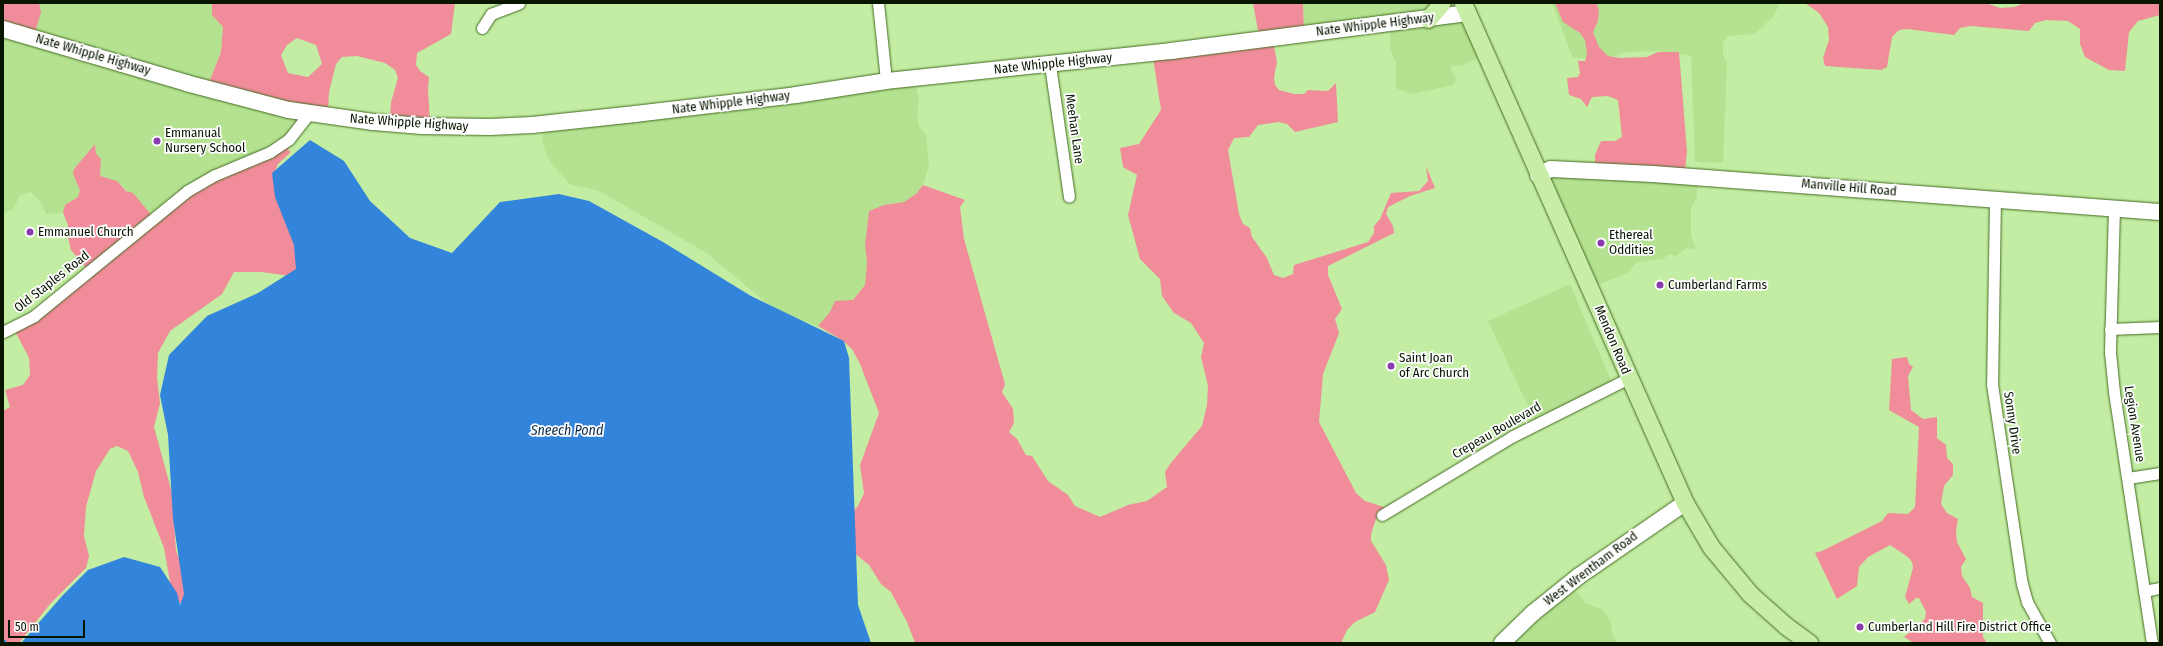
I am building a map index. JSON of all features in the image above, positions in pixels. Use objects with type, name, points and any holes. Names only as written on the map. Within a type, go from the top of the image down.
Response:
[{"type":"main road","points":[[1428,19],[1442,3]]},
{"type":"main road","name":"Nate Whipple Highway","points":[[3,29],[186,83],[256,102],[309,113],[373,122],[429,126],[532,126],[796,95],[886,81],[1050,65],[1428,19],[1466,8]]},
{"type":"main road","name":"Mendon Road","points":[[1466,8],[1538,175],[1685,503],[1711,547],[1750,594],[1786,626],[1809,643]]},
{"type":"main road","name":"Manville Hill Road","points":[[1538,175],[1551,169],[1602,171],[2160,212]]},
{"type":"main road","name":"West Wrentham Road","points":[[1502,643],[1533,613],[1579,576],[1685,503]]},
{"type":"street","points":[[482,28],[491,14],[519,3]]},
{"type":"street","points":[[878,3],[886,81]]},
{"type":"street","name":"Meehan Lane","points":[[1050,65],[1069,197]]},
{"type":"street","name":"Old Staples Road","points":[[3,332],[34,316],[187,191],[215,175],[270,152],[289,139],[309,113]]},
{"type":"street","name":"Sonny Drive","points":[[1995,199],[1992,384],[2022,584],[2027,602],[2050,643]]},
{"type":"street","name":"Legion Avenue","points":[[2114,208],[2110,329],[2114,392],[2152,643]]},
{"type":"street","points":[[2110,329],[2160,327]]},
{"type":"street","name":"Crepeau Boulevard","points":[[1382,515],[1513,436],[1629,378]]},
{"type":"street","points":[[2128,478],[2160,473]]},
{"type":"street","points":[[2144,591],[2160,588]]},
{"type":"shaded area","points":[[3,3],[39,3],[41,12],[34,36],[3,27]]},
{"type":"shaded area","points":[[39,3],[212,3],[212,15],[223,27],[221,52],[208,85],[308,109],[295,133],[153,217],[117,181],[99,176],[101,160],[96,154],[95,145],[73,174],[80,189],[78,197],[65,205],[63,213],[46,214],[41,203],[31,192],[20,195],[14,208],[3,214],[3,27],[39,7]]},
{"type":"shaded area","points":[[212,3],[455,3],[451,34],[417,53],[416,65],[420,71],[429,77],[428,89],[430,122],[390,118],[391,102],[398,78],[395,70],[385,63],[357,56],[342,57],[336,64],[329,92],[328,112],[208,85],[221,52],[223,27],[212,15]],"holes":[[[297,38],[316,45],[322,64],[308,77],[288,73],[281,55],[287,45]]]},
{"type":"shaded area","points":[[1253,3],[1303,3],[1304,32],[1272,36],[1277,62],[1274,77],[1275,85],[1279,90],[1294,94],[1304,94],[1308,90],[1328,91],[1336,83],[1338,122],[1295,132],[1287,124],[1279,122],[1258,125],[1249,137],[1234,138],[1228,150],[1239,214],[1243,224],[1250,228],[1252,237],[1267,258],[1274,275],[1283,278],[1293,274],[1294,265],[1368,242],[1374,233],[1374,226],[1380,219],[1391,193],[1419,191],[1428,181],[1426,166],[1435,188],[1410,196],[1388,207],[1386,214],[1393,226],[1394,233],[1328,266],[1328,275],[1342,309],[1335,319],[1339,333],[1323,374],[1319,422],[1356,493],[1365,501],[1390,509],[1376,519],[1371,534],[1371,541],[1386,565],[1389,580],[1375,612],[1355,622],[1347,630],[1341,643],[915,643],[907,622],[891,592],[881,584],[869,565],[848,548],[848,516],[858,506],[864,493],[860,465],[879,413],[860,364],[852,349],[842,340],[818,326],[830,312],[835,301],[853,300],[865,285],[867,263],[865,245],[869,211],[884,205],[904,202],[916,194],[923,185],[965,200],[960,207],[964,239],[1005,384],[1002,392],[1013,409],[1014,423],[1009,432],[1017,439],[1026,455],[1032,456],[1048,481],[1068,495],[1075,506],[1100,517],[1128,505],[1147,501],[1167,487],[1165,472],[1202,426],[1207,405],[1208,386],[1201,357],[1204,343],[1191,323],[1174,313],[1162,296],[1160,279],[1140,259],[1128,215],[1137,175],[1123,167],[1120,148],[1139,144],[1161,110],[1152,51],[1259,36]]},
{"type":"shaded area","points":[[1303,3],[1465,3],[1487,53],[1463,65],[1451,66],[1451,70],[1457,79],[1453,85],[1412,94],[1396,88],[1396,63],[1390,48],[1390,23],[1304,32]]},
{"type":"shaded area","points":[[1552,3],[1780,3],[1773,17],[1754,34],[1727,36],[1723,42],[1723,55],[1727,62],[1723,163],[1695,162],[1691,56],[1662,51],[1625,52],[1616,56],[1598,58],[1573,58]]},
{"type":"shaded area","points":[[1555,3],[1596,3],[1599,10],[1598,21],[1593,32],[1599,47],[1608,56],[1620,58],[1647,57],[1658,52],[1679,52],[1687,151],[1685,172],[1595,166],[1595,155],[1601,141],[1615,141],[1622,137],[1618,100],[1608,96],[1592,97],[1587,107],[1581,99],[1569,95],[1567,78],[1578,77],[1580,73],[1578,61],[1585,61],[1587,54],[1585,40],[1580,33],[1563,22]]},
{"type":"shaded area","points":[[1805,3],[1986,3],[2000,8],[2015,7],[2024,3],[2160,3],[2160,15],[2138,21],[2129,32],[2125,71],[2109,70],[2085,57],[2080,44],[2080,29],[2068,21],[2046,20],[2035,23],[2029,31],[1971,26],[1960,28],[1954,35],[1907,29],[1899,30],[1892,37],[1887,67],[1881,70],[1825,66],[1823,58],[1829,40],[1828,27],[1819,13]]},
{"type":"shaded area","points":[[916,83],[919,103],[917,114],[919,126],[926,135],[929,165],[923,185],[916,194],[904,202],[884,205],[865,245],[867,263],[865,285],[853,300],[835,302],[830,312],[818,326],[780,314],[705,252],[599,191],[569,184],[547,157],[543,145],[542,121]]},
{"type":"shaded area","points":[[290,141],[288,150],[291,152],[278,164],[273,175],[300,234],[297,272],[291,276],[261,272],[234,272],[222,294],[170,331],[158,353],[157,378],[160,403],[154,427],[172,493],[176,551],[186,576],[189,589],[182,604],[173,599],[164,548],[144,497],[138,472],[128,451],[117,446],[110,449],[96,471],[86,507],[84,536],[89,556],[86,568],[50,604],[19,643],[3,643],[3,411],[10,407],[5,390],[23,385],[30,375],[29,358],[15,331],[37,320],[60,302],[62,295],[87,269],[71,250],[67,233],[68,225],[63,213],[65,205],[78,197],[80,190],[73,174],[74,169],[95,144],[96,154],[101,159],[100,176],[117,181],[126,191],[133,193],[153,217],[190,189]]},
{"type":"shaded area","points":[[1541,167],[1697,174],[1697,197],[1691,208],[1691,236],[1696,249],[1687,248],[1676,256],[1669,254],[1663,259],[1637,262],[1626,274],[1592,287]]},
{"type":"shaded area","points":[[1570,284],[1612,383],[1534,419],[1488,321]]},
{"type":"shaded area","points":[[1907,357],[1909,364],[1913,367],[1908,376],[1911,410],[1923,419],[1937,417],[1937,438],[1946,445],[1947,458],[1953,464],[1953,475],[1944,486],[1941,504],[1947,513],[1958,519],[1956,531],[1957,542],[1966,559],[1961,567],[1962,576],[1970,588],[1972,597],[1983,603],[1983,637],[1987,643],[1914,643],[1904,637],[1925,619],[1926,612],[1919,598],[1916,598],[1909,604],[1905,597],[1913,568],[1912,562],[1908,557],[1890,545],[1868,557],[1859,567],[1857,586],[1837,599],[1815,553],[1822,551],[1882,521],[1888,513],[1908,514],[1915,507],[1919,427],[1889,410],[1892,359]]},
{"type":"shaded area","points":[[1571,584],[1585,603],[1602,609],[1611,623],[1612,632],[1617,643],[1504,643]]},
{"type":"water","name":"Sneech Pond","points":[[310,140],[344,161],[370,201],[410,238],[452,253],[500,202],[559,194],[589,201],[663,242],[751,296],[844,341],[849,358],[858,605],[871,643],[21,643],[63,595],[88,570],[124,557],[160,567],[177,593],[180,605],[184,594],[173,519],[168,435],[160,395],[169,355],[207,316],[258,293],[296,269],[294,245],[275,197],[272,173]]},
{"type":"waterway","points":[[3,640],[6,643]]},
{"type":"place","name":"Emmanual Nursery School","points":[[157,141]]},
{"type":"place","name":"Emmanuel Church","points":[[30,232]]},
{"type":"place","name":"Ethereal Oddities","points":[[1601,243]]},
{"type":"place","name":"Cumberland Farms","points":[[1660,285]]},
{"type":"place","name":"Saint Joan of Arc Church","points":[[1391,366]]},
{"type":"place","name":"Cumberland Hill Fire District Office","points":[[1860,627]]}]
